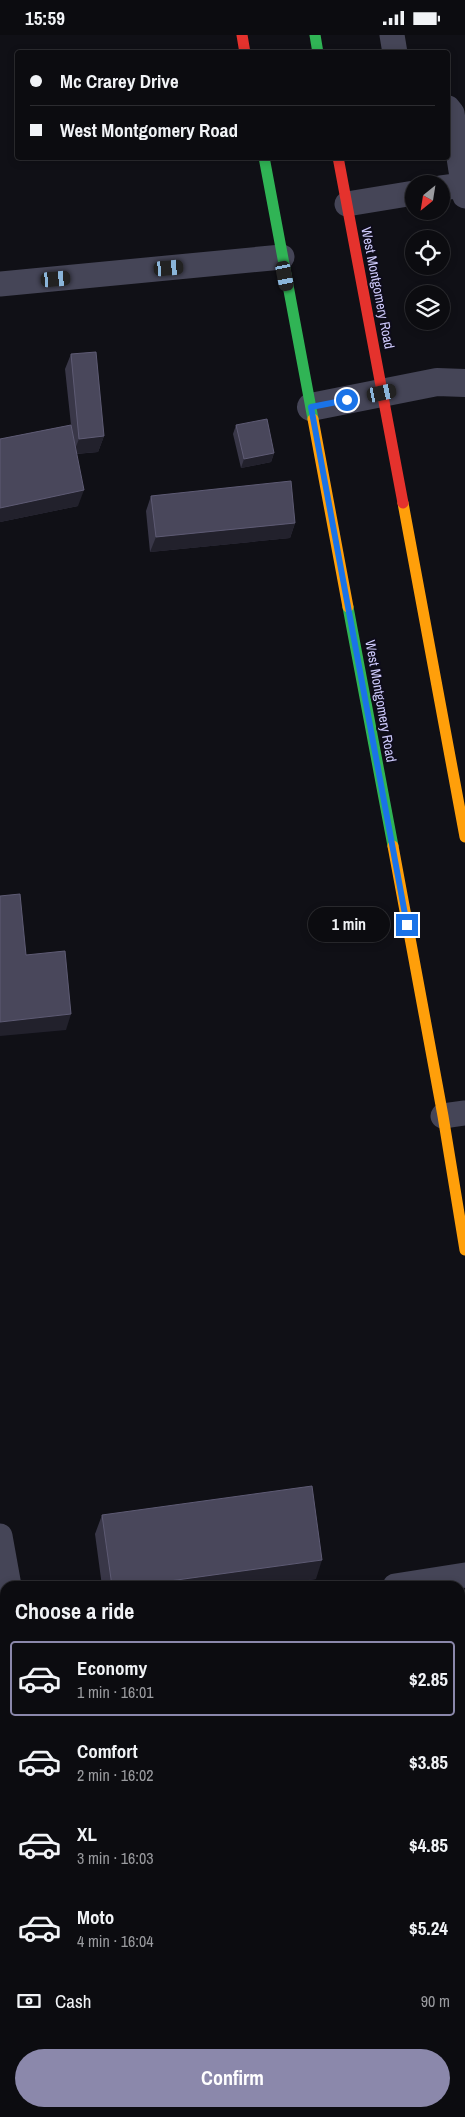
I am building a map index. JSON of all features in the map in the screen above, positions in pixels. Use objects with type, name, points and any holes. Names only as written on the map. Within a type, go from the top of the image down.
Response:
[{"type":"main road","points":[[242,35],[244,50]]},
{"type":"main road","points":[[315,35],[318,50]]},
{"type":"main road","name":"West Montgomery Road","points":[[265,160],[311,407],[454,1114],[465,1250]]},
{"type":"main road","name":"West Montgomery Road","points":[[339,160],[465,837]]},
{"type":"street","points":[[311,407],[437,382],[465,383]]},
{"type":"lane","points":[[392,35],[394,50]]},
{"type":"lane","points":[[450,110],[452,113],[456,190]]},
{"type":"lane","points":[[347,204],[405,194]]},
{"type":"lane","points":[[0,284],[282,257]]},
{"type":"lane","points":[[0,1537],[9,1581]]},
{"type":"lane","points":[[430,1581],[465,1575]]},
{"type":"building","points":[[96,352],[104,436],[79,439],[71,354]]},
{"type":"building","points":[[267,419],[274,453],[244,459],[236,425]]},
{"type":"building","points":[[71,425],[84,490],[0,508],[0,439]]},
{"type":"building","points":[[291,481],[295,523],[156,537],[151,496]]},
{"type":"building","points":[[20,894],[26,955],[65,951],[71,1014],[0,1022],[0,896]]},
{"type":"building","points":[[312,1486],[322,1560],[169,1581],[111,1581],[102,1515]]},
{"type":"traffic: fast","points":[[315,35],[318,50]]},
{"type":"traffic: fast","points":[[265,160],[313,419]]},
{"type":"traffic: fast","points":[[348,607],[393,846]]},
{"type":"traffic: slow","points":[[313,419],[348,607]]},
{"type":"traffic: slow","points":[[403,503],[465,837]]},
{"type":"traffic: slow","points":[[393,846],[443,1116],[465,1250]]},
{"type":"traffic: jam","points":[[242,35],[244,50]]},
{"type":"traffic: jam","points":[[339,160],[403,503]]},
{"type":"route","points":[[347,400],[311,407],[407,925]]}]
